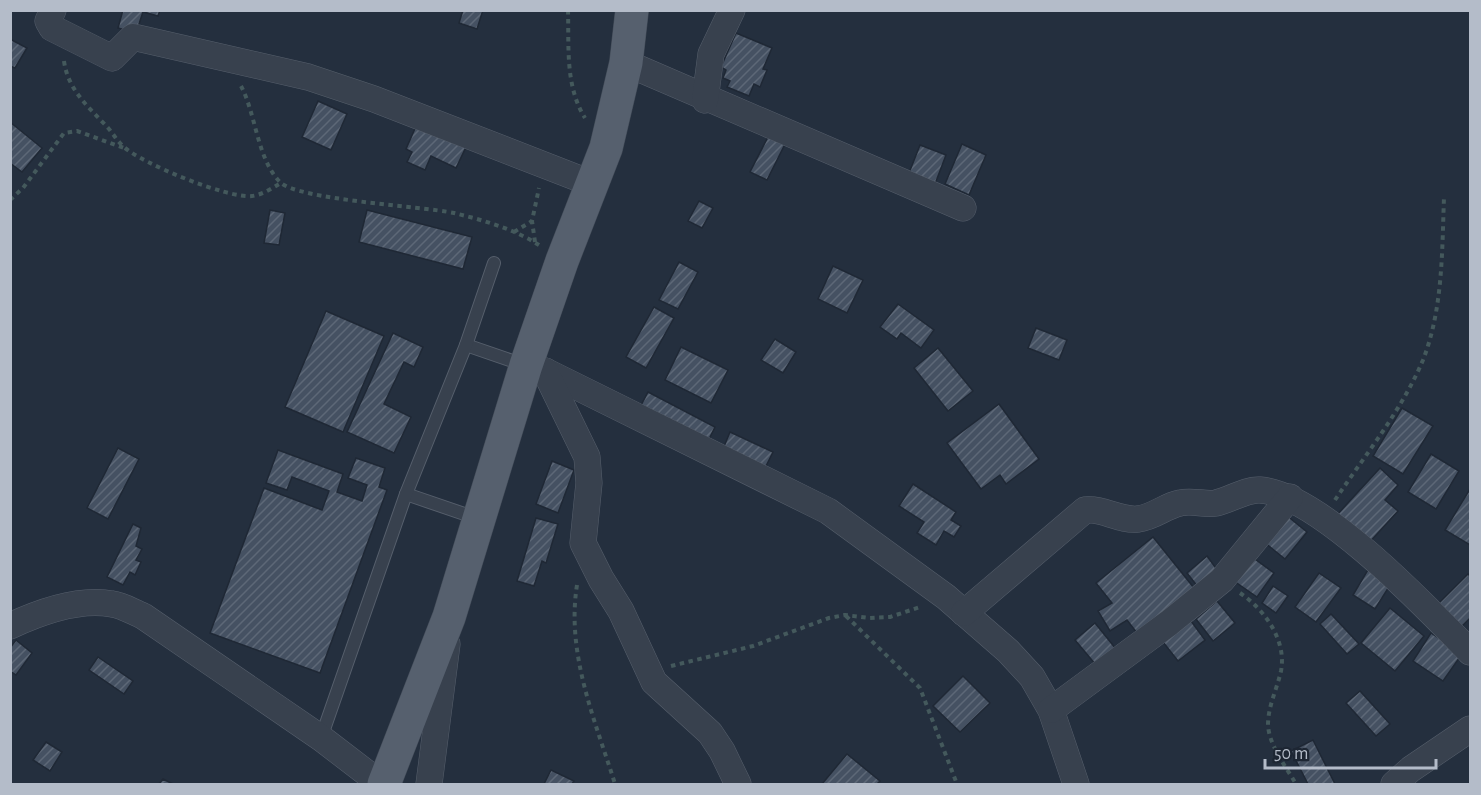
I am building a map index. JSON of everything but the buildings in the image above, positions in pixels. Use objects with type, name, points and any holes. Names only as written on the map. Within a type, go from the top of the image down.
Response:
[{"type":"main road","points":[[382,784],[449,617],[479,519],[536,368],[562,261],[606,148],[626,63],[632,10]]},
{"type":"street","points":[[705,99],[711,54],[732,10]]},
{"type":"street","points":[[58,22],[112,58],[133,38],[308,76],[593,184]]},
{"type":"street","points":[[626,63],[705,99],[963,208]]},
{"type":"street","points":[[536,368],[587,457],[589,483],[583,543],[663,692],[710,733],[722,751],[738,784]]},
{"type":"street","points":[[536,368],[828,511],[955,605],[1032,676],[1051,710],[1076,784]]},
{"type":"street","points":[[955,605],[1084,510],[1093,509],[1134,519],[1149,518],[1181,502],[1215,504],[1257,489],[1290,497],[1323,518],[1355,543],[1470,652]]},
{"type":"street","points":[[1051,710],[1169,623],[1222,580],[1290,497]]},
{"type":"street","points":[[10,626],[33,615],[87,603],[113,604],[143,616],[321,738],[382,784]]},
{"type":"street","points":[[436,782],[449,617]]},
{"type":"street","points":[[1394,784],[1411,769],[1470,729]]},
{"type":"lane","points":[[321,738],[406,494],[466,345],[494,263]]},
{"type":"lane","points":[[466,345],[536,368]]},
{"type":"lane","points":[[406,494],[479,519]]},
{"type":"path","points":[[568,10],[571,80],[575,102],[606,148]]},
{"type":"path","points":[[58,22],[64,63],[71,85],[124,148]]},
{"type":"path","points":[[216,57],[241,87],[266,163],[281,183],[309,193],[453,213],[513,232],[562,261]]},
{"type":"path","points":[[10,200],[22,188],[64,133],[77,131],[124,148],[196,184],[238,195],[250,197],[281,183]]},
{"type":"path","points":[[535,243],[532,221],[544,164]]},
{"type":"path","points":[[1323,518],[1397,406],[1422,361],[1433,327],[1441,279],[1444,197]]},
{"type":"path","points":[[513,232],[532,221]]},
{"type":"path","points":[[583,543],[574,600],[577,666],[615,784]]},
{"type":"path","points":[[1222,580],[1255,603],[1264,613],[1279,645],[1283,659],[1269,712],[1268,728],[1273,744],[1296,784]]},
{"type":"path","points":[[650,671],[753,646],[829,618],[845,615],[870,618],[890,617],[955,605]]},
{"type":"path","points":[[845,615],[920,688],[957,784]]}]
